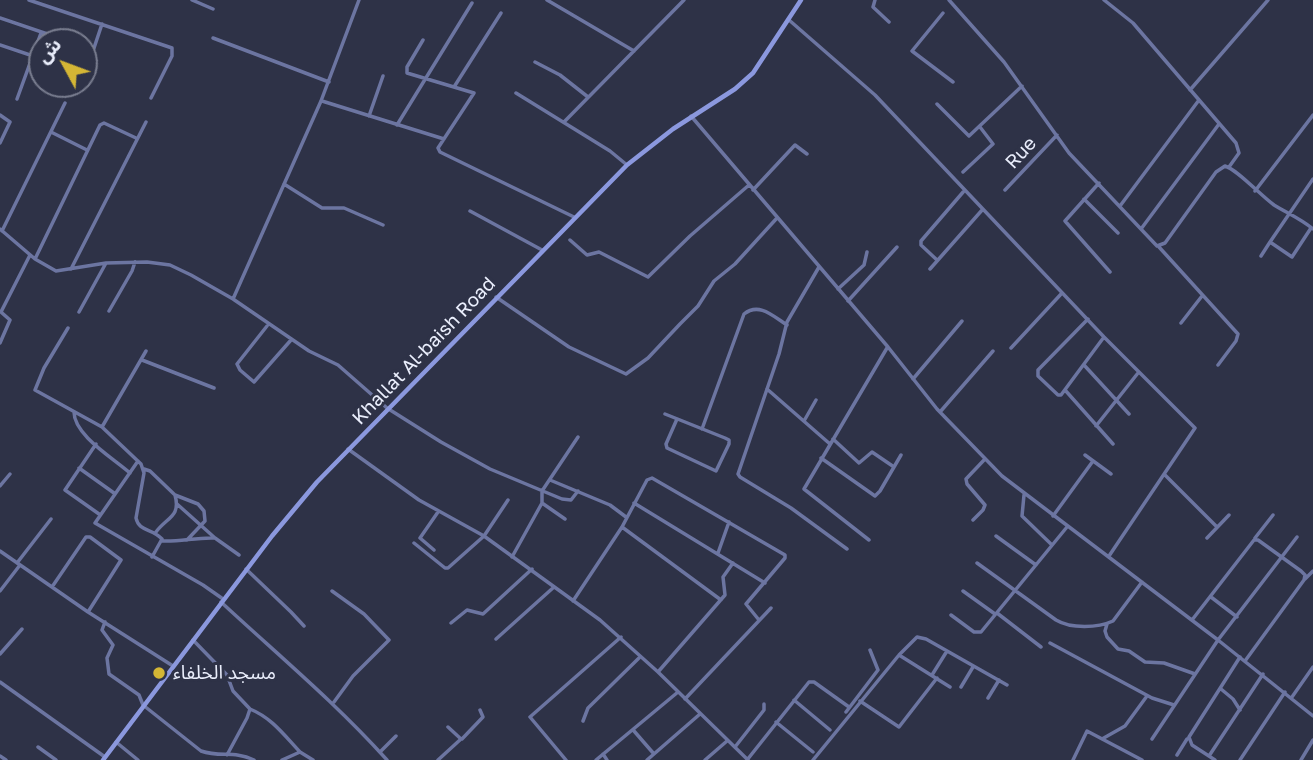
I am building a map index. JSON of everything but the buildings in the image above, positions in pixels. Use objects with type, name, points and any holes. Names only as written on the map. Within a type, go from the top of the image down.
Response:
[{"type":"street","points":[[29,0],[173,49],[151,98]]},
{"type":"street","points":[[192,0],[214,9]]},
{"type":"street","points":[[233,299],[278,203],[321,101],[359,0]]},
{"type":"street","points":[[547,0],[634,51]]},
{"type":"street","points":[[564,122],[684,0]]},
{"type":"street","name":"Khallat Al-baish Road","points":[[104,759],[246,569],[307,493],[627,165],[691,116],[735,89],[753,73],[800,0]]},
{"type":"street","points":[[875,0],[873,7],[889,22]]},
{"type":"street","points":[[949,0],[991,46],[1076,161],[1238,334],[1236,341],[1218,365]]},
{"type":"street","points":[[1104,0],[1133,23],[1239,148],[1239,153],[1229,167],[1220,168],[1165,243],[1159,247]]},
{"type":"street","points":[[1190,90],[1268,0]]},
{"type":"street","points":[[397,125],[472,3]]},
{"type":"street","points":[[454,86],[501,13]]},
{"type":"street","points":[[943,13],[912,51],[953,82]]},
{"type":"street","points":[[0,18],[28,28]]},
{"type":"street","points":[[789,20],[875,95],[1104,337],[1195,428],[1109,556]]},
{"type":"street","points":[[98,36],[102,24]]},
{"type":"street","points":[[213,38],[329,82]]},
{"type":"street","points":[[423,40],[406,71],[472,91],[474,95],[444,139],[439,148],[440,152],[574,218]]},
{"type":"street","points":[[0,45],[28,54]]},
{"type":"street","points":[[535,62],[567,79],[588,97]]},
{"type":"street","points":[[17,99],[28,71]]},
{"type":"street","points":[[369,117],[383,76]]},
{"type":"street","points":[[937,104],[970,136],[1022,86]]},
{"type":"street","points":[[516,93],[610,151],[627,165]]},
{"type":"street","points":[[1120,206],[1199,100]]},
{"type":"street","points":[[321,101],[444,139]]},
{"type":"street","points":[[65,103],[1,230],[35,259],[56,271],[106,263],[157,262],[170,265],[233,299],[291,340],[347,370],[387,408],[464,456],[567,500],[571,500],[578,491]]},
{"type":"street","points":[[1255,191],[1313,114]]},
{"type":"street","points":[[0,115],[10,122],[0,143]]},
{"type":"street","points":[[691,116],[940,412],[985,460],[1024,495],[1219,640],[1313,716]]},
{"type":"street","points":[[71,269],[146,122]]},
{"type":"street","points":[[35,259],[100,125],[104,123],[136,138]]},
{"type":"street","points":[[1141,229],[1219,123]]},
{"type":"street","name":"Rue","points":[[963,172],[993,144],[980,127]]},
{"type":"street","points":[[51,132],[88,150]]},
{"type":"street","name":"Rue","points":[[1005,190],[1057,135]]},
{"type":"street","points":[[753,190],[794,145],[807,154]]},
{"type":"street","points":[[1229,167],[1255,191],[1312,228],[1292,257],[1270,242]]},
{"type":"street","points":[[1261,256],[1313,178]]},
{"type":"street","points":[[1099,183],[1065,221],[1110,272]]},
{"type":"street","points":[[284,184],[322,208],[344,208],[383,225]]},
{"type":"street","points":[[570,240],[587,254],[599,253],[648,277],[749,185]]},
{"type":"street","points":[[937,260],[920,241],[964,191]]},
{"type":"street","points":[[1084,200],[1118,233]]},
{"type":"street","points":[[930,269],[983,209]]},
{"type":"street","points":[[470,211],[542,250]]},
{"type":"street","points":[[496,298],[569,347],[626,374],[648,358],[698,306],[714,281],[735,264],[777,218]]},
{"type":"street","points":[[848,301],[897,247]]},
{"type":"street","points":[[838,289],[864,265],[867,251]]},
{"type":"street","points":[[0,343],[10,320],[1,312],[30,255]]},
{"type":"street","points":[[109,311],[135,262]]},
{"type":"street","points":[[79,313],[106,263]]},
{"type":"street","points":[[818,267],[787,325],[738,476],[791,508],[847,549]]},
{"type":"street","points":[[1011,348],[1063,293]]},
{"type":"street","points":[[1181,323],[1202,296]]},
{"type":"street","points":[[702,429],[744,314],[752,309],[760,309],[787,325]]},
{"type":"street","points":[[1088,319],[1037,372],[1058,395],[1065,390],[1104,337]]},
{"type":"street","points":[[913,379],[962,321]]},
{"type":"street","points":[[267,325],[237,364],[254,382],[291,340]]},
{"type":"street","points":[[68,328],[44,368],[35,390],[102,427],[144,469],[150,471],[175,495],[198,504],[206,518],[187,540]]},
{"type":"street","points":[[869,540],[805,491],[805,486],[888,347]]},
{"type":"street","points":[[102,427],[146,351]]},
{"type":"street","points":[[940,412],[993,351]]},
{"type":"street","points":[[142,360],[214,388]]},
{"type":"street","points":[[1084,365],[1129,414]]},
{"type":"street","points":[[1096,426],[1139,372]]},
{"type":"street","points":[[767,389],[830,444]]},
{"type":"street","points":[[1065,390],[1113,444]]},
{"type":"street","points":[[804,421],[816,400]]},
{"type":"street","points":[[74,412],[74,419],[80,430],[130,472]]},
{"type":"street","points":[[665,414],[702,429],[730,442],[716,471],[667,448],[666,444],[677,419]]},
{"type":"street","points":[[512,557],[541,503],[542,491],[578,437]]},
{"type":"street","points":[[833,439],[859,463],[872,452],[894,467]]},
{"type":"street","points":[[96,444],[65,490],[100,514]]},
{"type":"street","points":[[348,449],[397,486],[438,512],[484,536],[532,569],[621,637],[748,760],[793,700],[812,681],[849,707]]},
{"type":"street","points":[[821,458],[875,496],[901,455]]},
{"type":"street","points":[[1084,455],[1111,474]]},
{"type":"street","points":[[973,520],[985,505],[967,484],[966,479],[985,460]]},
{"type":"street","points":[[138,461],[100,514],[96,525],[203,585],[295,672],[334,702],[387,760]]},
{"type":"street","points":[[1053,516],[1093,461]]},
{"type":"street","points":[[79,468],[114,494]]},
{"type":"street","points":[[144,469],[136,518],[140,527],[156,532],[162,541],[174,543],[199,537],[215,538]]},
{"type":"street","points":[[0,486],[10,474]]},
{"type":"street","points":[[1165,475],[1217,527]]},
{"type":"street","points":[[573,601],[622,527],[647,480],[652,478],[785,555],[746,604],[759,620]]},
{"type":"street","points":[[550,480],[610,505],[626,517]]},
{"type":"street","points":[[156,532],[175,513],[175,495]]},
{"type":"street","points":[[1024,495],[1022,516],[1052,545]]},
{"type":"street","points":[[414,543],[446,568],[484,536],[508,500]]},
{"type":"street","points":[[541,503],[565,519]]},
{"type":"street","points":[[634,503],[765,583]]},
{"type":"street","points":[[177,504],[215,538],[239,555]]},
{"type":"street","points":[[434,550],[420,538],[438,512]]},
{"type":"street","points":[[1207,538],[1229,515]]},
{"type":"street","points":[[1192,620],[1273,515]]},
{"type":"street","points":[[0,591],[51,519]]},
{"type":"street","points":[[719,553],[729,522]]},
{"type":"street","points":[[622,527],[721,600]]},
{"type":"street","points":[[951,615],[978,633],[1067,527]]},
{"type":"street","points":[[996,536],[1036,565]]},
{"type":"street","points":[[52,587],[86,537],[90,537],[121,560],[88,612]]},
{"type":"street","points":[[1152,739],[1219,640],[1297,537]]},
{"type":"street","points":[[1251,542],[1256,539],[1303,573],[1304,580]]},
{"type":"street","points":[[152,557],[162,541]]},
{"type":"street","points":[[0,551],[173,666]]},
{"type":"street","points":[[0,559],[8,557]]},
{"type":"street","points":[[658,672],[721,600],[726,592],[723,577],[733,562]]},
{"type":"street","points":[[977,563],[1066,625],[1107,624]]},
{"type":"street","points":[[246,569],[304,626]]},
{"type":"street","points":[[452,623],[467,610],[484,614],[532,569]]},
{"type":"street","points":[[1177,755],[1242,659],[1313,571]]},
{"type":"street","points":[[1142,582],[1117,616],[1107,624],[1107,637],[1118,649],[1129,651],[1145,662],[1172,665],[1195,674]]},
{"type":"street","points":[[496,639],[554,587]]},
{"type":"street","points":[[963,591],[1041,647]]},
{"type":"street","points":[[332,592],[364,614],[389,640],[353,676],[334,702]]},
{"type":"street","points":[[1211,597],[1237,617]]},
{"type":"street","points":[[685,699],[771,608]]},
{"type":"street","points":[[105,622],[102,630],[113,645],[107,658],[109,674],[139,695],[143,705],[201,751],[241,754],[254,760]]},
{"type":"street","points":[[0,654],[22,629]]},
{"type":"street","points":[[566,760],[530,717],[621,637]]},
{"type":"street","points":[[813,760],[911,641],[920,637],[1007,685]]},
{"type":"street","points":[[192,640],[227,675],[231,688],[250,709],[264,715],[300,752],[313,760]]},
{"type":"street","points":[[1050,643],[1147,696],[1174,705]]},
{"type":"street","points":[[846,712],[878,670],[870,650]]},
{"type":"street","points":[[932,675],[947,651]]},
{"type":"street","points":[[899,655],[950,687]]},
{"type":"street","points":[[583,721],[588,708],[640,658]]},
{"type":"street","points":[[961,687],[973,667]]},
{"type":"street","points":[[1292,697],[1313,667]]},
{"type":"street","points":[[1209,756],[1263,674]]},
{"type":"street","points":[[860,701],[899,727],[937,678]]},
{"type":"street","points":[[988,698],[999,680]]},
{"type":"street","points":[[0,682],[104,759]]},
{"type":"street","points":[[1220,689],[1233,699],[1240,710]]},
{"type":"street","points":[[596,760],[679,692]]},
{"type":"street","points":[[1240,760],[1285,692]]},
{"type":"street","points":[[1102,739],[1125,726],[1147,696]]},
{"type":"street","points":[[793,700],[830,730]]},
{"type":"street","points":[[735,747],[764,710],[764,704]]},
{"type":"street","points":[[227,755],[250,709]]},
{"type":"street","points":[[439,760],[483,718],[480,709]]},
{"type":"street","points":[[634,731],[651,758],[700,714]]},
{"type":"street","points":[[776,722],[813,752]]},
{"type":"street","points":[[448,727],[460,740]]},
{"type":"street","points":[[1073,760],[1087,731],[1142,760]]},
{"type":"street","points":[[380,752],[396,736]]},
{"type":"street","points":[[1189,737],[1192,745],[1215,760]]},
{"type":"street","points":[[705,760],[728,740]]},
{"type":"street","points":[[1300,760],[1313,740]]},
{"type":"street","points":[[116,742],[138,760]]},
{"type":"street","points":[[38,747],[56,760]]},
{"type":"street","points":[[282,760],[300,752]]},
{"type":"street","points":[[603,754],[607,760]]},
{"type":"street","points":[[0,756],[6,760]]},
{"type":"place","name":"مسجد الخلفاء","points":[[159,673]]}]
